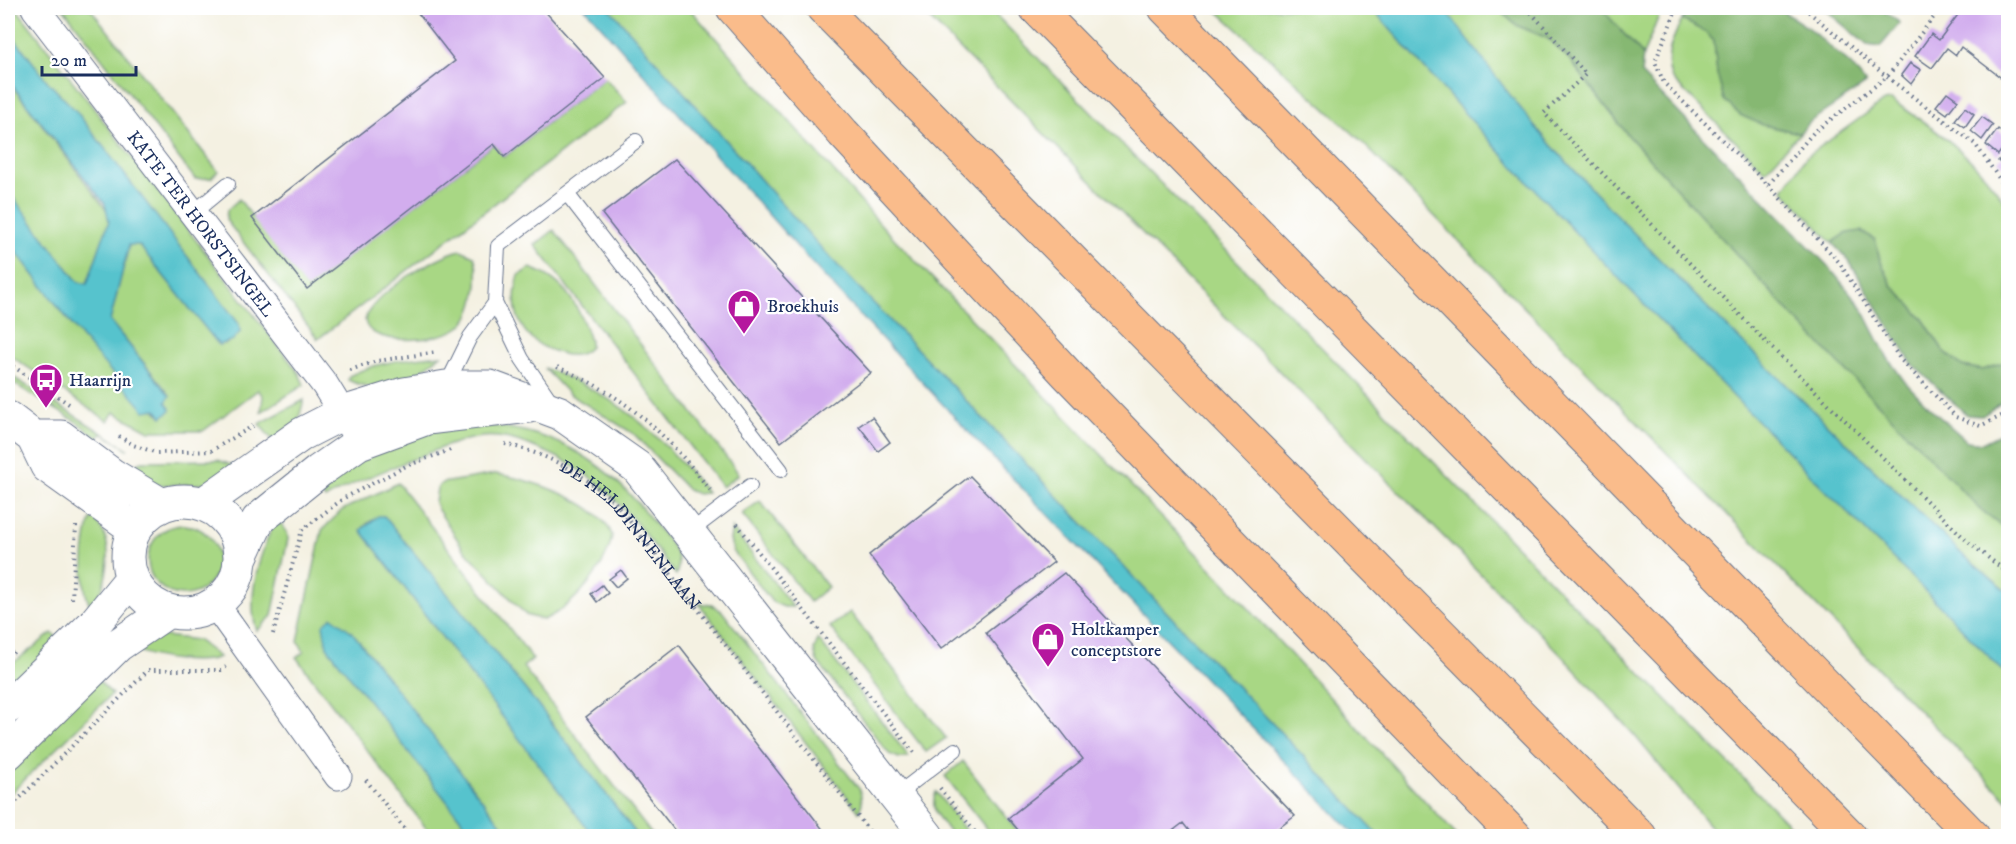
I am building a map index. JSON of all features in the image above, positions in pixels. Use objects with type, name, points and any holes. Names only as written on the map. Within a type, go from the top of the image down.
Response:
[{"type":"highway","points":[[733,8],[843,133],[1059,366],[1515,837]]},
{"type":"highway","points":[[823,8],[1640,837]]},
{"type":"highway","points":[[1035,8],[1850,837]]},
{"type":"highway","points":[[1165,8],[1973,837]]},
{"type":"highway","points":[[1910,771],[1983,837]]},
{"type":"street","name":"KATE TER HORSTSINGEL","points":[[35,8],[325,385],[359,444]]},
{"type":"street","points":[[203,504],[302,434],[343,413],[404,394],[446,387],[490,387],[547,409],[638,467],[691,531],[927,837]]},
{"type":"street","points":[[240,559],[238,541],[230,525],[219,513],[203,504],[183,501],[162,505],[147,515],[135,530],[128,549],[131,579],[139,593],[168,612],[192,613],[215,604],[228,592],[237,576],[240,559],[258,519],[319,471],[359,444],[427,418],[547,409]]},
{"type":"street","points":[[20,428],[47,466],[102,488],[162,505]]},
{"type":"street","points":[[102,488],[135,530]]},
{"type":"street","points":[[8,707],[94,624],[131,579]]},
{"type":"street","points":[[215,604],[338,776]]},
{"type":"street","points":[[8,753],[118,645],[168,612]]},
{"type":"lane","points":[[547,409],[495,303],[498,246],[636,141]]},
{"type":"lane","points":[[193,213],[228,184]]},
{"type":"lane","points":[[568,195],[781,470]]},
{"type":"lane","points":[[446,387],[470,337],[495,303]]},
{"type":"lane","points":[[691,531],[750,486]]},
{"type":"lane","points":[[895,795],[955,750]]},
{"type":"path","points":[[1527,8],[1586,74],[1544,112],[1774,351],[1967,542],[2008,573]]},
{"type":"path","points":[[1677,8],[1655,62],[1664,83],[1768,185],[1839,262],[1900,359],[1956,417],[1980,426],[2008,412]]},
{"type":"path","points":[[1804,8],[1887,77],[1975,144],[2008,191]]},
{"type":"path","points":[[1768,185],[1814,132],[1874,90],[1887,77],[1941,8]]},
{"type":"path","points":[[8,363],[75,408]]},
{"type":"path","points":[[114,433],[133,445],[157,453],[211,451],[228,440]]},
{"type":"path","name":"DE HELDINNENLAAN","points":[[499,442],[552,458],[581,474],[615,502],[873,837]]},
{"type":"path","points":[[72,602],[74,531],[133,445]]},
{"type":"path","points":[[8,810],[148,670],[221,670],[273,636],[302,530],[344,498],[406,466],[461,447]]},
{"type":"path","points":[[8,657],[24,645]]},
{"type":"green space","points":[[8,8],[16,8],[299,373],[304,385],[261,412],[263,396],[258,390],[203,431],[149,431],[114,412],[108,421],[8,354],[8,241],[82,338],[162,417],[170,410],[166,402],[170,395],[110,321],[129,245],[131,243],[139,245],[219,345],[227,343],[240,332],[239,324],[76,111],[48,82],[8,30]]},
{"type":"green space","points":[[63,8],[90,8],[218,171],[211,178],[195,179]]},
{"type":"green space","points":[[609,8],[689,8],[884,228],[1241,600],[1457,836],[1379,836],[823,250]]},
{"type":"green space","points":[[919,8],[989,8],[1800,836],[1718,836],[1635,736],[1564,658]]},
{"type":"green space","points":[[1214,8],[1372,8],[1448,95],[1605,263],[2008,676],[2008,801],[1357,137]]},
{"type":"green space","points":[[1444,8],[1497,8],[1516,25],[1547,38],[1570,60],[1627,134],[1791,314],[1981,510],[2004,527],[2008,527],[2008,592],[1964,556],[1766,366],[1621,220],[1539,131]]},
{"type":"green space","points":[[1497,8],[1601,8],[1643,55],[1641,74],[1827,265],[1861,306],[1887,357],[1905,382],[1967,441],[1982,443],[2008,430],[2008,527],[2004,527],[1981,510],[1791,314],[1627,134],[1570,60],[1547,38],[1516,25]]},
{"type":"green space","points":[[1600,8],[1658,8],[1661,11],[1643,55]]},
{"type":"green space","points":[[1689,8],[1778,8],[1807,27],[1851,65],[1866,84],[1811,121],[1800,133],[1763,125],[1740,115],[1724,100],[1717,74],[1714,41],[1703,30],[1682,20]]},
{"type":"green space","points":[[1823,8],[1880,8],[1900,23],[1880,47],[1867,45]]},
{"type":"green space","points":[[1682,20],[1703,30],[1714,41],[1717,74],[1763,125],[1800,133],[1765,171],[1672,79],[1669,71],[1669,56],[1672,42]]},
{"type":"green space","points":[[605,78],[627,102],[318,339],[226,220],[227,210],[239,199],[307,288],[494,144],[504,157]]},
{"type":"green space","points":[[8,80],[108,212],[109,221],[87,284],[78,282],[8,191]]},
{"type":"green space","points":[[1891,100],[1956,147],[1984,174],[2008,207],[2008,361],[1983,370],[1962,366],[1943,350],[1923,319],[1892,285],[1880,260],[1875,239],[1847,233],[1832,243],[1783,190],[1806,157],[1884,101]]},
{"type":"green space","points":[[554,230],[739,474],[722,487],[535,245]]},
{"type":"green space","points":[[1861,231],[1875,239],[1880,260],[1892,285],[1923,319],[1943,350],[1962,366],[1983,370],[2008,361],[2008,398],[1982,416],[1967,415],[1912,364],[1849,261],[1832,243],[1847,233]]},
{"type":"green space","points":[[461,250],[474,256],[477,279],[473,307],[461,326],[439,335],[408,340],[392,339],[369,329],[365,320],[379,299],[422,268],[450,253]]},
{"type":"green space","points":[[530,268],[553,280],[570,297],[590,341],[590,347],[583,352],[568,355],[546,348],[535,341],[521,324],[515,301],[516,289],[519,275]]},
{"type":"green space","points":[[441,355],[420,371],[398,383],[374,387],[348,380],[349,376],[382,364]]},
{"type":"green space","points":[[544,368],[594,390],[635,418],[672,452],[707,493],[697,494],[688,490],[634,434],[569,394]]},
{"type":"green space","points":[[8,374],[128,449],[102,433],[98,438],[75,421],[8,380]]},
{"type":"green space","points":[[304,400],[298,421],[274,442],[259,424]]},
{"type":"green space","points":[[481,425],[535,434],[581,454],[602,469],[639,505],[674,549],[678,561],[676,575],[631,517],[599,485],[560,458],[510,439],[482,437],[453,444],[365,478],[325,499],[315,485],[339,468],[416,433]]},
{"type":"green space","points":[[218,460],[234,466],[211,483],[157,485],[129,469],[142,461]]},
{"type":"green space","points":[[495,474],[525,480],[561,493],[593,512],[605,523],[612,535],[604,560],[587,585],[565,606],[543,620],[526,615],[463,548],[435,503],[437,488],[442,483]]},
{"type":"green space","points":[[398,483],[533,659],[523,667],[653,836],[638,836],[541,709],[384,516],[369,522],[361,530],[593,836],[510,836],[352,632],[331,618],[326,631],[327,647],[474,836],[432,836],[296,657],[304,652],[298,641],[322,530],[342,510]]},
{"type":"green space","points":[[760,501],[828,587],[810,602],[742,514]]},
{"type":"green space","points":[[92,518],[100,526],[105,537],[108,561],[103,586],[92,607],[85,589],[84,563],[86,537]]},
{"type":"green space","points":[[277,518],[287,532],[288,539],[272,616],[257,631],[253,604],[254,589],[260,558]]},
{"type":"green space","points":[[183,525],[196,528],[208,535],[215,547],[218,560],[215,573],[208,585],[196,592],[183,595],[170,592],[158,585],[151,573],[148,560],[151,547],[158,535],[170,528]]},
{"type":"green space","points":[[732,528],[793,607],[784,607],[772,602],[733,551],[730,540]]},
{"type":"green space","points":[[699,604],[710,604],[722,611],[860,790],[862,803],[859,812]]},
{"type":"green space","points":[[850,612],[946,738],[926,752],[830,627]]},
{"type":"green space","points":[[52,633],[62,642],[8,693],[8,667]]},
{"type":"green space","points":[[156,635],[197,640],[219,657],[188,661],[175,660],[150,655],[132,647]]},
{"type":"green space","points":[[818,639],[909,757],[899,758],[889,754],[817,661],[814,650]]},
{"type":"green space","points":[[97,679],[112,694],[8,796],[8,763]]},
{"type":"green space","points":[[963,761],[1021,836],[992,836],[945,776]]},
{"type":"green space","points":[[936,792],[970,836],[953,836],[941,821],[935,811]]},
{"type":"water","points":[[585,8],[609,8],[823,250],[1379,836],[1356,836],[974,438],[808,259]]},
{"type":"water","points":[[1372,8],[1444,8],[1539,131],[1621,220],[1766,366],[1964,556],[2008,592],[2008,676],[1605,263],[1448,95]]},
{"type":"water","points":[[8,30],[48,82],[76,111],[239,324],[240,332],[233,340],[219,345],[139,245],[129,245],[110,321],[170,396],[166,402],[171,410],[162,417],[156,409],[145,411],[82,338],[8,241],[8,191],[78,282],[87,284],[109,221],[105,204],[8,80]]},
{"type":"water","points":[[378,516],[384,516],[541,709],[638,836],[593,836],[361,530]]},
{"type":"water","points":[[332,617],[352,632],[510,836],[474,836],[327,647],[323,625]]},
{"type":"building","points":[[414,8],[542,8],[605,78],[504,157],[494,144],[307,289],[252,218],[455,61]]},
{"type":"building","points":[[1963,8],[2008,8],[2008,83],[1961,47],[1956,55],[1947,48],[1932,68],[1915,56],[1931,34],[1939,40]]},
{"type":"building","points":[[1910,63],[1921,70],[1911,84],[1901,75]]},
{"type":"building","points":[[1947,92],[1958,100],[1947,114],[1936,106]]},
{"type":"building","points":[[1965,107],[1974,114],[1965,127],[1955,120]]},
{"type":"building","points":[[1982,117],[1993,125],[1982,140],[1971,131]]},
{"type":"building","points":[[1998,129],[2008,138],[2008,141],[1998,155],[1986,145]]},
{"type":"building","points":[[2004,155],[2008,158],[2008,170],[1998,161]]},
{"type":"building","points":[[675,159],[871,373],[781,442],[602,214]]},
{"type":"building","points":[[872,417],[890,442],[878,451],[859,426]]},
{"type":"building","points":[[970,476],[1054,562],[941,649],[869,555]]},
{"type":"building","points":[[621,570],[627,578],[616,587],[609,579]]},
{"type":"building","points":[[1064,573],[1295,816],[1268,836],[1193,836],[1183,823],[1166,836],[1023,836],[1008,818],[1083,759],[986,633]]},
{"type":"building","points":[[602,585],[608,593],[597,602],[591,594]]},
{"type":"building","points":[[679,645],[828,836],[679,836],[586,717]]},
{"type":"place","name":"Broekhuis","points":[[744,335]]},
{"type":"place","name":"Haarrijn","points":[[46,409]]},
{"type":"place","name":"Holtkamper conceptstore","points":[[1048,668]]}]
